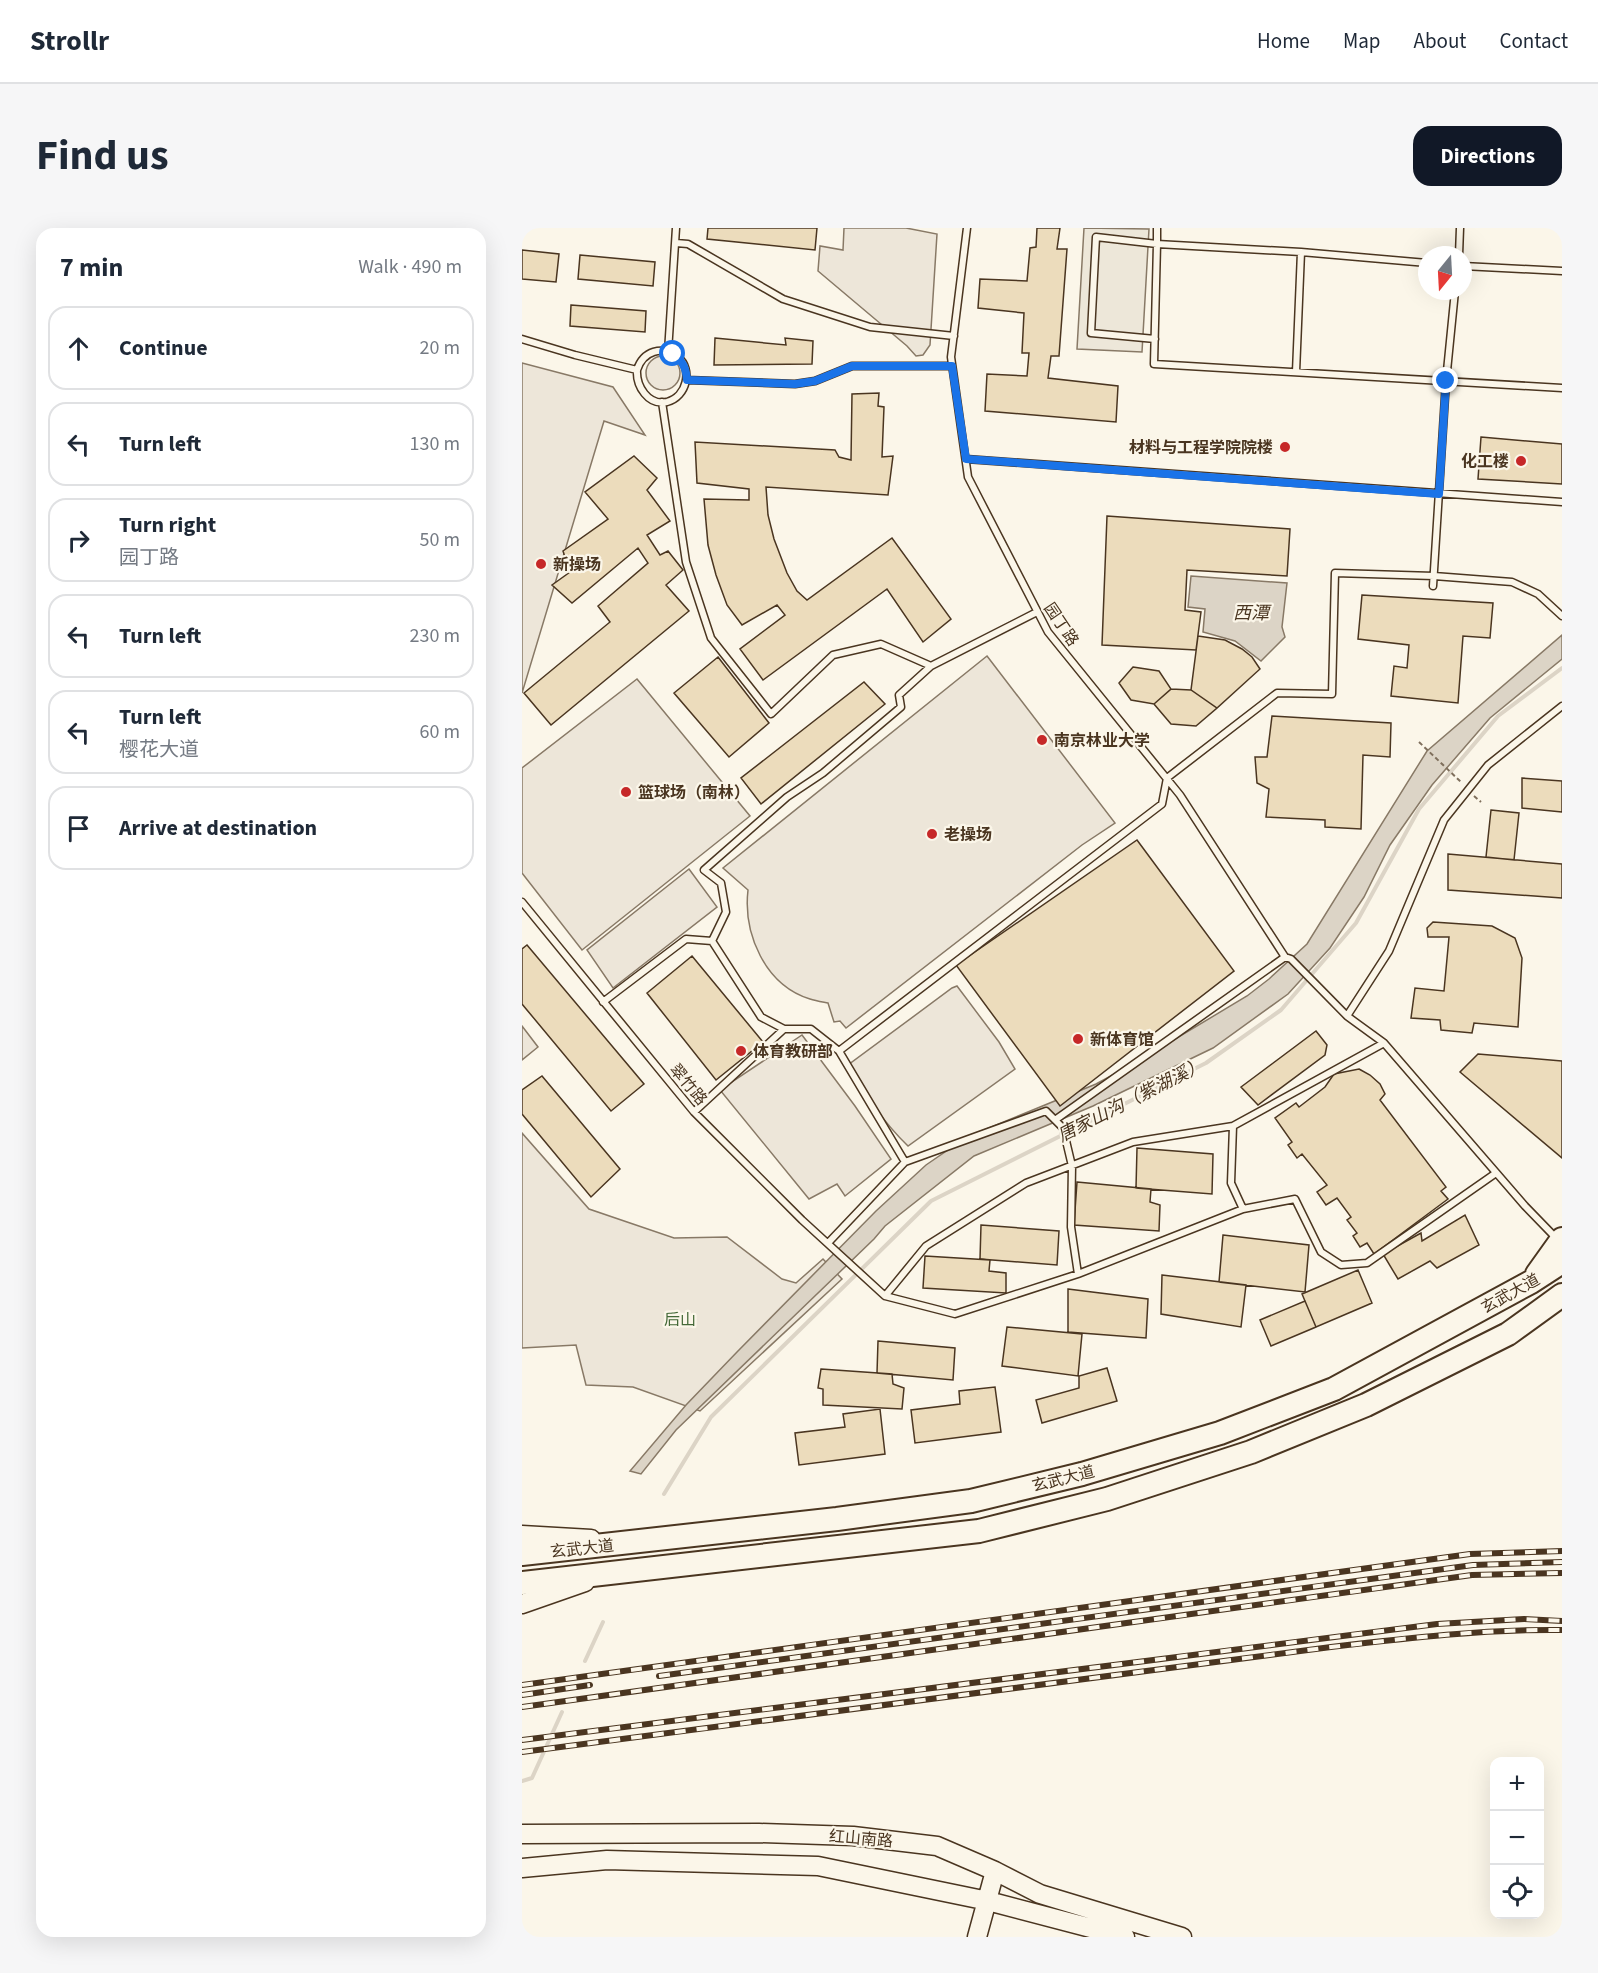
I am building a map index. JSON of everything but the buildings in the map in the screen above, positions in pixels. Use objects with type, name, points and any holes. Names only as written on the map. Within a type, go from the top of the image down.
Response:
[{"type":"highway","name":"玄武大道","points":[[522,1554],[837,1519],[971,1501],[1082,1474],[1220,1433],[1334,1389],[1531,1282],[1561,1248]]},
{"type":"highway","name":"玄武大道","points":[[522,1583],[979,1531],[1107,1499],[1251,1452],[1366,1405],[1508,1334],[1562,1295]]},
{"type":"highway","points":[[1508,1334],[1562,1315]]},
{"type":"main road","points":[[522,1535],[638,1542]]},
{"type":"main road","points":[[522,1604],[613,1572]]},
{"type":"main road","name":"红山南路","points":[[522,1834],[759,1833],[853,1836],[937,1846],[995,1871],[1040,1894],[1182,1937]]},
{"type":"main road","name":"红山南路","points":[[522,1868],[607,1860],[818,1866],[988,1901],[1125,1937]]},
{"type":"main road","points":[[977,1937],[995,1871]]},
{"type":"lane","points":[[668,352],[676,228]]},
{"type":"lane","name":"园丁路","points":[[967,228],[952,366],[968,477],[1048,632],[1180,795],[1285,957],[1291,959],[1347,1016],[1384,1043],[1561,1248]]},
{"type":"lane","points":[[1157,228],[1154,364],[1562,388]]},
{"type":"lane","points":[[1459,246],[1460,228]]},
{"type":"lane","points":[[1155,339],[1090,333],[1096,237],[1156,244],[1301,252],[1418,262]]},
{"type":"lane","points":[[676,243],[688,244],[783,299],[870,327],[954,336]]},
{"type":"lane","points":[[1296,372],[1301,252]]},
{"type":"lane","points":[[1472,266],[1562,271]]},
{"type":"lane","points":[[1433,586],[1446,381],[1454,300]]},
{"type":"lane","points":[[522,339],[575,356],[637,370]]},
{"type":"lane","points":[[652,351],[668,352],[681,360],[686,370],[687,380],[683,390],[676,397],[667,402],[656,401],[640,388],[637,370],[640,362],[652,351]]},
{"type":"lane","points":[[687,380],[795,384],[815,381],[852,366],[952,366]]},
{"type":"lane","points":[[662,402],[686,562],[711,638],[771,714],[833,655],[881,644],[931,666]]},
{"type":"lane","points":[[966,459],[1562,502]]},
{"type":"lane","points":[[839,1051],[1162,804],[1167,778],[1276,693],[1332,694],[1335,573],[1434,576],[1512,582],[1538,594],[1562,616]]},
{"type":"lane","points":[[712,941],[726,912],[721,883],[704,870],[787,797],[823,773],[901,708],[899,695],[931,666],[1037,612]]},
{"type":"lane","points":[[1347,1016],[1389,951],[1444,820],[1488,765],[1562,706]]},
{"type":"lane","name":"翠竹路","points":[[522,902],[694,1112],[885,1296]]},
{"type":"lane","points":[[603,1002],[686,939],[712,941]]},
{"type":"lane","points":[[712,941],[761,1017],[784,1029],[811,1029],[839,1051],[905,1162]]},
{"type":"lane","points":[[1055,1120],[1285,957]]},
{"type":"lane","points":[[694,1112],[784,1029]]},
{"type":"lane","points":[[1384,1043],[1233,1126],[1133,1142],[1026,1183],[927,1246],[885,1296],[955,1314],[1078,1274],[1243,1209],[1295,1199],[1322,1252],[1341,1265],[1367,1263],[1496,1173]]},
{"type":"lane","points":[[828,1243],[905,1162],[1046,1111],[1063,1128],[1072,1166],[1071,1227],[1078,1274]]},
{"type":"lane","points":[[1233,1126],[1231,1183],[1243,1209]]},
{"type":"path","points":[[1419,742],[1456,778]]},
{"type":"green space","points":[[844,228],[906,228],[937,234],[930,345],[923,355],[916,356],[818,271],[820,246],[843,250]]},
{"type":"green space","points":[[663,356],[675,361],[680,373],[675,385],[663,390],[651,385],[646,373],[651,361]]},
{"type":"green space","name":"新操场","points":[[522,363],[613,387],[645,435],[604,421],[522,693]]},
{"type":"green space","name":"老操场","points":[[987,656],[1115,823],[1082,845],[846,1028],[840,1021],[834,1022],[828,1003],[794,992],[769,970],[760,956],[749,924],[748,890],[723,868]]},
{"type":"green space","name":"篮球场（南林）","points":[[637,679],[750,816],[582,950],[522,873],[522,768]]},
{"type":"green space","points":[[689,869],[717,907],[613,988],[587,950]]},
{"type":"green space","points":[[957,986],[999,1042],[1015,1069],[908,1146],[882,1117],[848,1065]]},
{"type":"green space","points":[[522,1026],[538,1047],[522,1060]]},
{"type":"green space","points":[[802,1035],[891,1159],[845,1196],[837,1184],[809,1199],[720,1090]]},
{"type":"green space","name":"后山","points":[[522,1133],[589,1209],[674,1238],[727,1237],[782,1279],[796,1283],[823,1259],[842,1279],[700,1411],[633,1387],[586,1385],[576,1345],[522,1348]]},
{"type":"shaded area","points":[[1084,228],[1149,229],[1142,352],[1077,349]]},
{"type":"water","name":"西潭","points":[[1191,576],[1287,583],[1282,627],[1285,637],[1261,661],[1235,641],[1203,632],[1205,609],[1188,607]]},
{"type":"water","points":[[1562,635],[1562,659],[1490,718],[1432,785],[1390,845],[1364,897],[1330,948],[1288,994],[1213,1048],[1093,1106],[974,1156],[885,1226],[676,1430],[641,1474],[630,1471],[686,1405],[737,1352],[876,1211],[926,1165],[967,1137],[1096,1084],[1135,1063],[1247,996],[1269,979],[1307,944],[1427,751]]},
{"type":"waterway","name":"唐家山沟（紫湖溪）","points":[[664,1494],[711,1417],[931,1201],[1206,1063],[1281,1010],[1356,923],[1419,809],[1498,716],[1562,668]]},
{"type":"waterway","name":"唐家山沟（紫湖溪）","points":[[585,1661],[603,1622]]},
{"type":"waterway","name":"唐家山沟（紫湖溪）","points":[[522,1781],[532,1778],[562,1712]]},
{"type":"railway","points":[[522,1685],[1470,1554],[1562,1551]]},
{"type":"railway","points":[[659,1676],[1473,1565],[1562,1562]]},
{"type":"railway","points":[[522,1707],[1472,1575],[1562,1573]]},
{"type":"railway","points":[[522,1740],[1437,1624],[1524,1619],[1562,1621]]},
{"type":"railway","points":[[522,1752],[1331,1647],[1418,1637],[1562,1630]]},
{"type":"railway","points":[[522,1695],[590,1685]]},
{"type":"place","name":"材料与工程学院院楼","points":[[1285,447]]},
{"type":"place","name":"化工楼","points":[[1521,461]]},
{"type":"place","name":"新操场","points":[[541,564]]},
{"type":"place","name":"南京林业大学","points":[[1042,740]]},
{"type":"place","name":"篮球场（南林）","points":[[626,792]]},
{"type":"place","name":"老操场","points":[[932,834]]},
{"type":"place","name":"新体育馆","points":[[1078,1039]]},
{"type":"place","name":"体育教研部","points":[[741,1051]]},
{"type":"route","points":[[673,354],[681,360],[686,370],[687,380],[795,384],[815,381],[852,366],[952,366],[966,459],[1439,494],[1446,381]]}]
